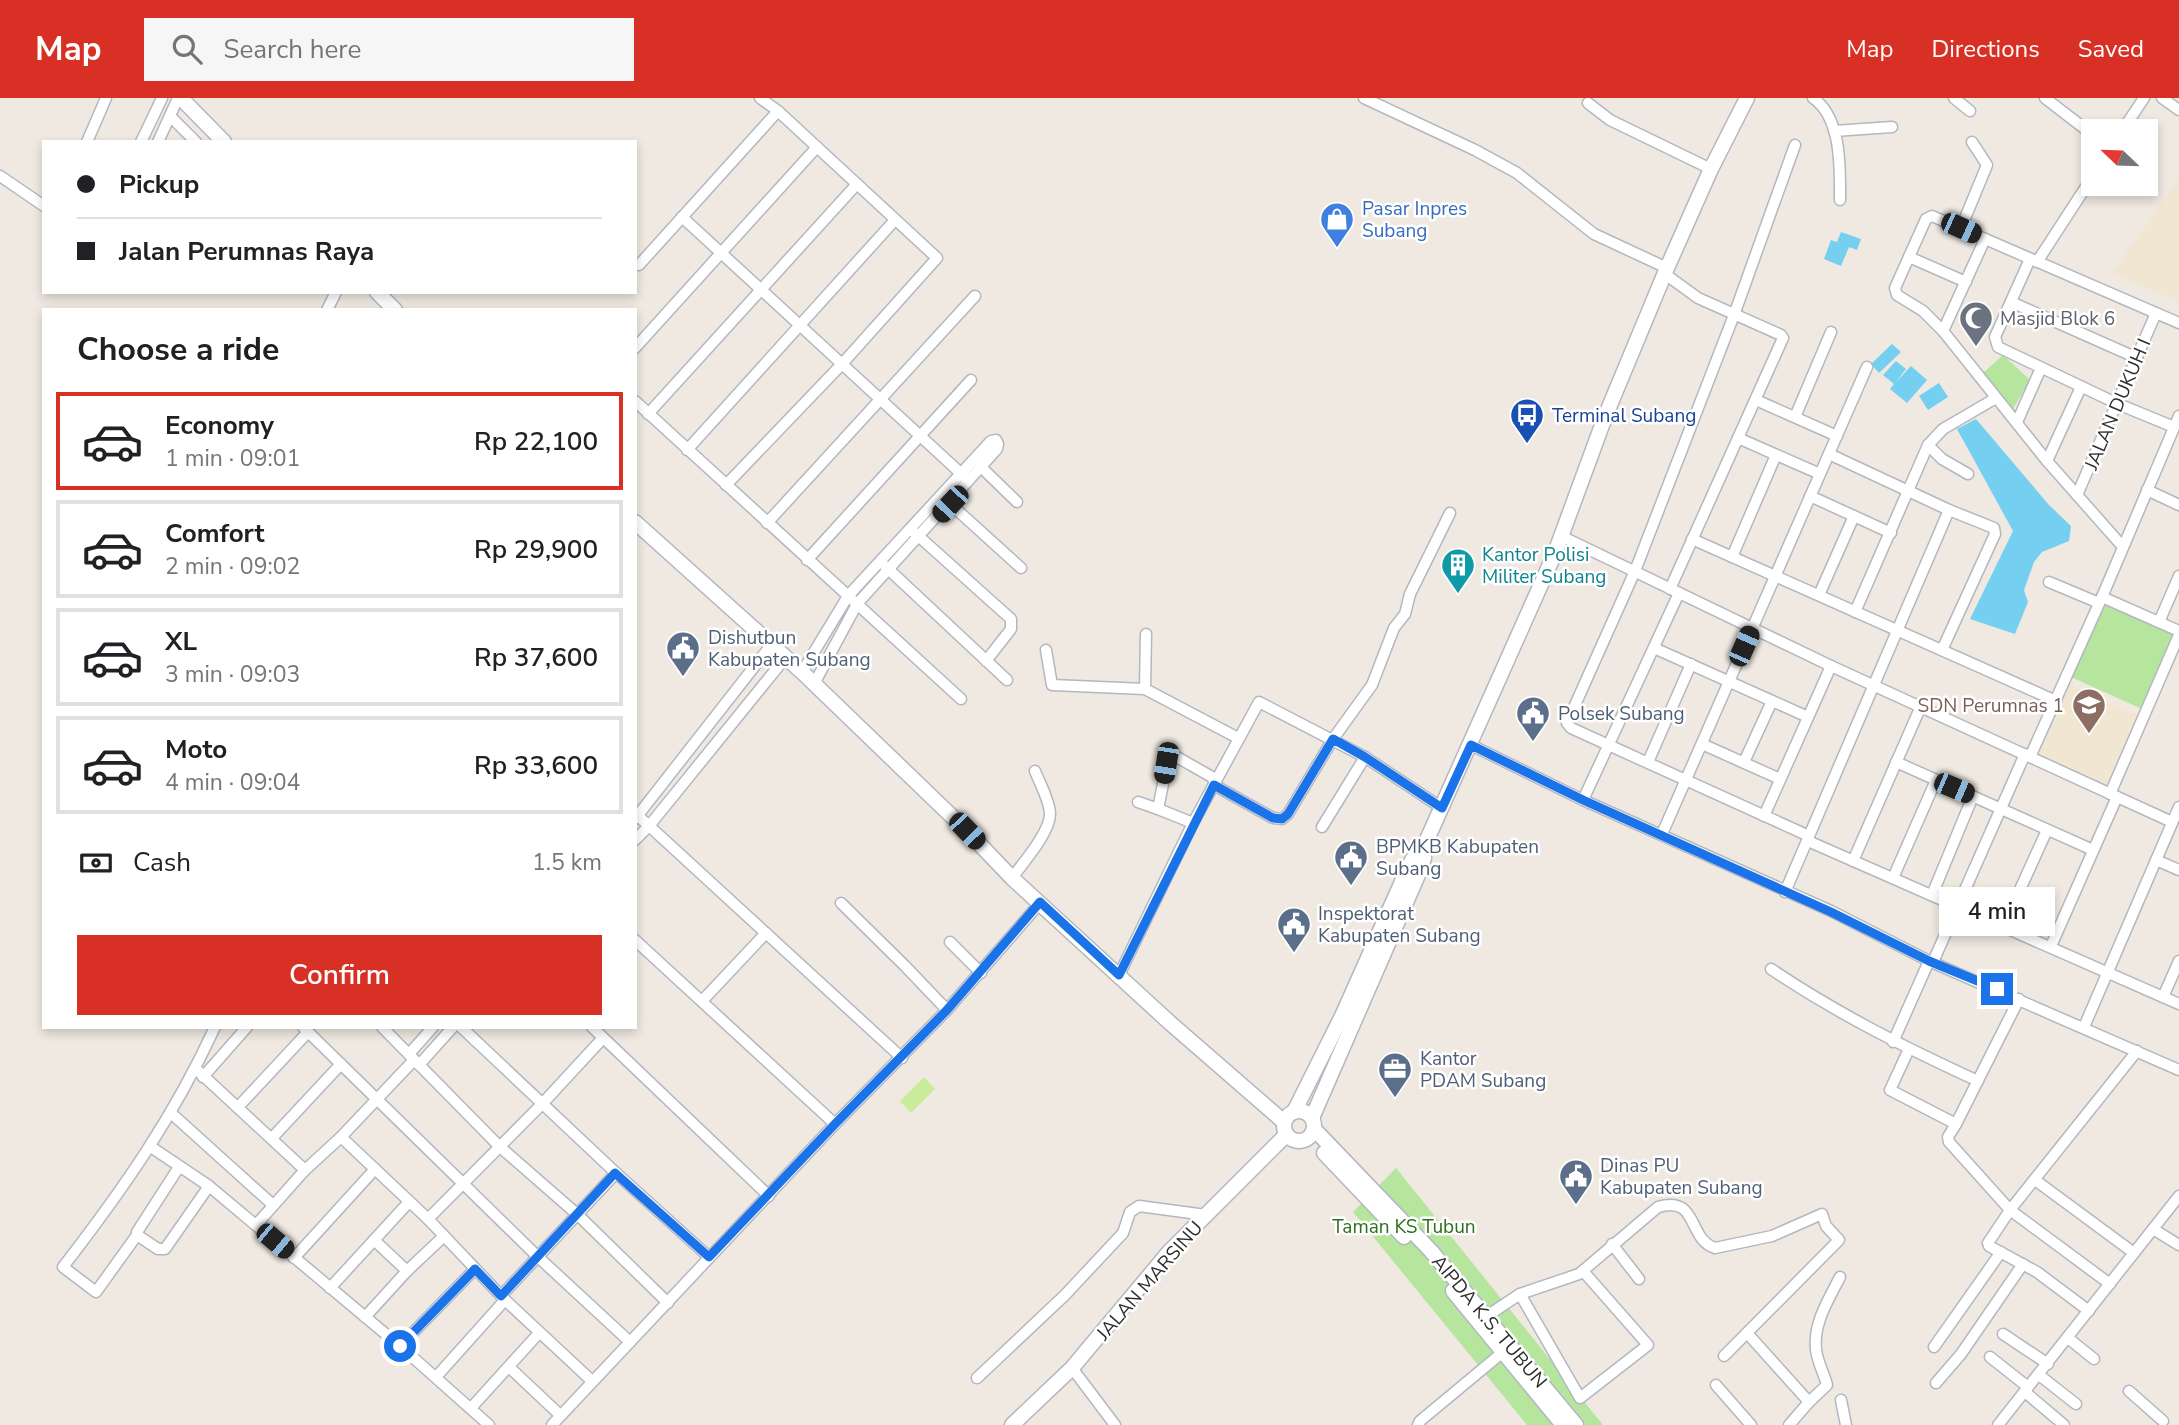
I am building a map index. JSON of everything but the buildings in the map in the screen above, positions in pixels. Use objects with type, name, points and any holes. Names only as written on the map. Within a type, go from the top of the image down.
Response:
[{"type":"street","points":[[88,140],[106,98]]},
{"type":"street","points":[[142,140],[162,98]]},
{"type":"street","points":[[159,140],[179,98],[222,140]]},
{"type":"street","points":[[726,485],[842,364],[936,258],[817,146],[760,98]]},
{"type":"street","points":[[1364,98],[1475,150],[1517,173],[1594,234],[1666,271],[1698,298],[1783,338],[1692,539],[1654,648],[1583,800]]},
{"type":"street","points":[[637,524],[802,672],[1012,878],[1169,1022],[1288,1123],[1297,1141],[1311,1128],[1421,868],[1422,851],[1561,536],[1605,417],[1666,271],[1711,169],[1747,98]]},
{"type":"street","points":[[1813,98],[1826,109],[1834,131],[1840,172],[1840,200]]},
{"type":"street","points":[[1954,98],[1970,111]]},
{"type":"street","points":[[2045,98],[2081,126]]},
{"type":"street","points":[[2130,119],[2144,98]]},
{"type":"street","points":[[2162,98],[2177,105]]},
{"type":"street","points":[[1588,103],[1610,120],[1711,169]]},
{"type":"street","points":[[639,265],[778,111]]},
{"type":"street","points":[[170,116],[195,140]]},
{"type":"street","points":[[1834,131],[1892,127]]},
{"type":"street","points":[[1961,228],[1987,165],[1972,142]]},
{"type":"street","points":[[1795,145],[1734,315],[1635,571],[1567,723],[1571,728],[1686,779],[1853,861],[2179,1004]]},
{"type":"street","points":[[637,346],[817,146]]},
{"type":"street","points":[[0,176],[42,205]]},
{"type":"street","points":[[648,414],[857,184]]},
{"type":"street","points":[[1893,1042],[2000,809],[2056,701],[2177,421],[2118,404],[2002,350],[1995,342],[2011,302],[2033,261],[2081,193]]},
{"type":"street","points":[[2123,547],[2047,461],[1943,331],[1923,311],[1895,293],[1895,288],[1929,217],[1936,216],[2179,323]]},
{"type":"street","points":[[682,217],[965,478]]},
{"type":"street","points":[[687,450],[895,220]]},
{"type":"street","points":[[1943,331],[1985,239]]},
{"type":"street","points":[[1909,257],[1966,282]]},
{"type":"street","points":[[379,294],[394,308]]},
{"type":"street","points":[[767,523],[975,296]]},
{"type":"street","points":[[2011,302],[2137,358]]},
{"type":"street","name":"JALAN DUKUH I","points":[[2077,495],[2156,313]]},
{"type":"street","points":[[1795,417],[1831,332]]},
{"type":"street","points":[[1662,834],[1867,368]]},
{"type":"street","points":[[2017,422],[2041,368]]},
{"type":"street","points":[[807,560],[971,380]]},
{"type":"street","points":[[2047,461],[2081,387]]},
{"type":"street","points":[[1855,611],[1928,444],[1943,429],[1996,398]]},
{"type":"street","points":[[1756,400],[1837,436]]},
{"type":"street","points":[[637,403],[961,699]]},
{"type":"street","points":[[1738,438],[1820,474]]},
{"type":"street","points":[[814,684],[856,604],[884,566],[965,478],[991,440],[996,440],[998,447],[981,467],[965,478]]},
{"type":"street","points":[[1928,444],[1942,459],[1968,474]]},
{"type":"street","points":[[1829,454],[1994,528],[1942,650]]},
{"type":"street","points":[[1732,557],[1776,455]]},
{"type":"street","points":[[981,467],[1017,502]]},
{"type":"street","points":[[2147,491],[2179,505]]},
{"type":"street","points":[[1811,496],[1891,533]]},
{"type":"street","points":[[946,500],[1021,568]]},
{"type":"street","points":[[1786,892],[1949,510]]},
{"type":"street","points":[[1158,809],[1166,763],[1175,756],[1212,777],[1214,784],[1273,818],[1282,819],[1288,814],[1333,739],[1372,685],[1394,628],[1405,614],[1410,594],[1450,513]]},
{"type":"street","points":[[1819,595],[1854,516]]},
{"type":"street","points":[[915,532],[1012,621],[1011,629],[986,660]]},
{"type":"street","points":[[1561,536],[1831,666],[2172,822]]},
{"type":"street","points":[[1692,539],[2056,701]]},
{"type":"street","points":[[802,672],[848,596],[884,566]]},
{"type":"street","points":[[884,566],[1007,680]]},
{"type":"street","points":[[2159,622],[2179,576]]},
{"type":"street","points":[[2049,582],[2159,622],[2179,633],[2093,850],[2051,946]]},
{"type":"street","points":[[1145,690],[1146,634]]},
{"type":"street","points":[[637,815],[772,645]]},
{"type":"street","points":[[1654,648],[1808,717]]},
{"type":"street","points":[[1046,650],[1052,685],[1145,690],[1238,738]]},
{"type":"street","points":[[637,838],[786,657]]},
{"type":"street","points":[[1648,762],[1691,664]]},
{"type":"street","points":[[1764,816],[1831,666]]},
{"type":"street","points":[[1119,975],[1193,824],[1238,738],[1261,701],[1365,757],[1442,808]]},
{"type":"street","points":[[1744,762],[1772,701]]},
{"type":"street","points":[[1853,861],[1921,706]]},
{"type":"street","points":[[1702,744],[1780,779]]},
{"type":"street","points":[[1471,745],[1583,800],[1831,912],[1931,961],[2179,1070]]},
{"type":"street","points":[[1322,827],[1365,757]]},
{"type":"street","points":[[1896,762],[2093,850]]},
{"type":"street","points":[[1012,878],[1049,821],[1050,809],[1035,772]]},
{"type":"street","points":[[1893,878],[1936,780]]},
{"type":"street","points":[[1932,895],[1972,796]]},
{"type":"street","points":[[1138,802],[1193,824]]},
{"type":"street","points":[[2084,1027],[2179,807]]},
{"type":"street","points":[[637,817],[902,1058]]},
{"type":"street","points":[[2004,925],[2047,830]]},
{"type":"street","name":"JALAN MARSINU","points":[[1013,1425],[1072,1368],[1169,1252],[1206,1215],[1288,1123],[1348,1004],[1409,866],[1415,855],[1422,851]]},
{"type":"street","points":[[2156,860],[2179,870]]},
{"type":"street","points":[[552,1425],[835,1124],[947,1010],[1040,902]]},
{"type":"street","points":[[841,903],[947,1010]]},
{"type":"street","points":[[702,1001],[766,933]]},
{"type":"street","points":[[637,942],[835,1124]]},
{"type":"street","points":[[950,942],[981,973]]},
{"type":"street","points":[[2163,997],[2179,961]]},
{"type":"street","points":[[1771,969],[1823,1003],[1893,1042],[1978,1081]]},
{"type":"street","points":[[2019,999],[1948,1137],[1949,1142],[2010,1210],[2110,1284]]},
{"type":"street","points":[[199,1073],[214,1029]]},
{"type":"street","points":[[179,1167],[137,1235],[96,1292],[64,1267],[151,1147],[199,1073],[245,1029]]},
{"type":"street","points":[[384,1029],[500,1147],[578,1215],[668,1303]]},
{"type":"street","points":[[414,1059],[432,1029]]},
{"type":"street","points":[[256,1225],[272,1205],[414,1059],[451,1029]]},
{"type":"street","points":[[463,1029],[615,1173],[709,1257]]},
{"type":"street","points":[[595,1029],[769,1196]]},
{"type":"street","points":[[239,1107],[306,1030],[537,1256],[630,1342]]},
{"type":"street","points":[[428,1219],[544,1103],[603,1038]]},
{"type":"street","points":[[1909,1049],[1890,1090],[1956,1124]]},
{"type":"street","points":[[2090,1311],[2037,1272],[1988,1243],[2010,1210],[2137,1051]]},
{"type":"street","points":[[272,1138],[341,1064]]},
{"type":"street","points":[[199,1073],[306,1170]]},
{"type":"street","points":[[1288,1123],[1304,1112],[1311,1128]]},
{"type":"street","points":[[171,1113],[272,1205]]},
{"type":"street","name":"AIPDA K.S. TUBUN","points":[[1311,1128],[1387,1204],[1488,1316],[1576,1425]]},
{"type":"street","name":"AIPDA K.S. TUBUN","points":[[1311,1128],[1563,1425]]},
{"type":"street","points":[[341,1137],[428,1219],[539,1333],[592,1381]]},
{"type":"street","points":[[151,1147],[209,1186],[400,1346],[489,1425]]},
{"type":"street","points":[[294,1258],[374,1169]]},
{"type":"street","points":[[436,1377],[537,1256],[615,1173]]},
{"type":"street","points":[[2035,1180],[2134,1253]]},
{"type":"street","points":[[137,1235],[158,1249],[165,1249],[209,1186]]},
{"type":"street","points":[[1998,1425],[2179,1196]]},
{"type":"street","points":[[330,1288],[409,1202]]},
{"type":"street","points":[[1488,1316],[1520,1294],[1583,1271],[1658,1207],[1674,1205],[1690,1214],[1704,1242],[1715,1248],[1772,1236],[1822,1214],[1826,1226],[1839,1240],[1724,1356]]},
{"type":"street","points":[[977,1378],[1065,1295],[1123,1233],[1130,1212],[1135,1208],[1139,1206],[1206,1215]]},
{"type":"street","points":[[2154,1229],[2179,1245]]},
{"type":"street","points":[[365,1317],[407,1270],[443,1237]]},
{"type":"street","points":[[374,1240],[407,1270]]},
{"type":"street","points":[[1612,1244],[1639,1279]]},
{"type":"street","points":[[1934,1348],[2001,1252]]},
{"type":"street","points":[[1936,1383],[1961,1354],[2023,1264]]},
{"type":"street","points":[[400,1346],[475,1269]]},
{"type":"street","points":[[1520,1294],[1580,1398],[1648,1345],[1583,1271]]},
{"type":"street","points":[[1789,1425],[1827,1385],[1818,1361],[1815,1336],[1840,1277]]},
{"type":"street","points":[[471,1408],[539,1333]]},
{"type":"street","points":[[1747,1333],[1810,1402]]},
{"type":"street","points":[[2003,1334],[2048,1364]]},
{"type":"street","points":[[2068,1338],[2094,1359]]},
{"type":"street","points":[[1418,1425],[1503,1352]]},
{"type":"street","points":[[1990,1357],[2064,1425]]},
{"type":"street","points":[[509,1367],[560,1415]]},
{"type":"street","points":[[1072,1368],[1115,1425]]},
{"type":"street","points":[[2039,1375],[2076,1404]]},
{"type":"street","points":[[1716,1385],[1751,1425]]},
{"type":"street","points":[[2129,1391],[2164,1424]]},
{"type":"street","points":[[1841,1400],[1846,1425]]},
{"type":"shaded area","points":[[2179,179],[2179,302],[2112,273]]},
{"type":"shaded area","name":"SDN Perumnas 1","points":[[2070,685],[2139,716],[2108,785],[2039,755]]},
{"type":"green space","points":[[2003,355],[2030,380],[2013,409],[1983,373]]},
{"type":"green space","points":[[2105,601],[2176,633],[2142,709],[2071,677]]},
{"type":"green space","points":[[924,1077],[935,1089],[911,1113],[900,1101]]},
{"type":"green space","name":"Taman KS Tubun","points":[[1396,1168],[1603,1425],[1527,1425],[1353,1212]]},
{"type":"water","points":[[1841,232],[1861,239],[1857,250],[1849,247],[1841,266],[1824,259],[1831,240],[1837,242]]},
{"type":"water","points":[[1892,344],[1901,352],[1879,373],[1871,364]]},
{"type":"water","points":[[1896,361],[1906,369],[1895,383],[1911,366],[1927,380],[1907,403],[1890,389],[1894,384],[1883,375]]},
{"type":"water","points":[[1939,383],[1948,397],[1928,410],[1919,396]]},
{"type":"water","points":[[1976,419],[2049,505],[2071,526],[2069,541],[2042,552],[2034,562],[2024,590],[2028,602],[2015,634],[1970,619],[2013,531],[1957,429]]},
{"type":"place","name":"Pasar Inpres Subang","points":[[1337,249]]},
{"type":"place","name":"Masjid Blok 6","points":[[1976,348]]},
{"type":"place","name":"Terminal Subang","points":[[1527,445]]},
{"type":"place","name":"Kantor Polisi Militer Subang","points":[[1458,595]]},
{"type":"place","name":"Dishutbun Kabupaten Subang","points":[[683,678]]},
{"type":"place","name":"SDN Perumnas 1","points":[[2089,735]]},
{"type":"place","name":"Polsek Subang","points":[[1533,743]]},
{"type":"place","name":"BPMKB Kabupaten Subang","points":[[1351,887]]},
{"type":"place","name":"Inspektorat Kabupaten Subang","points":[[1294,954]]},
{"type":"place","name":"Kantor PDAM Subang","points":[[1395,1099]]},
{"type":"place","name":"Dinas PU Kabupaten Subang","points":[[1576,1206]]},
{"type":"route","points":[[400,1346],[475,1269],[501,1296],[615,1173],[709,1257],[947,1010],[1040,902],[1119,975],[1214,785],[1273,818],[1282,819],[1288,814],[1333,739],[1442,808],[1471,745],[1583,800],[1831,912],[1929,961],[1997,989]]}]
